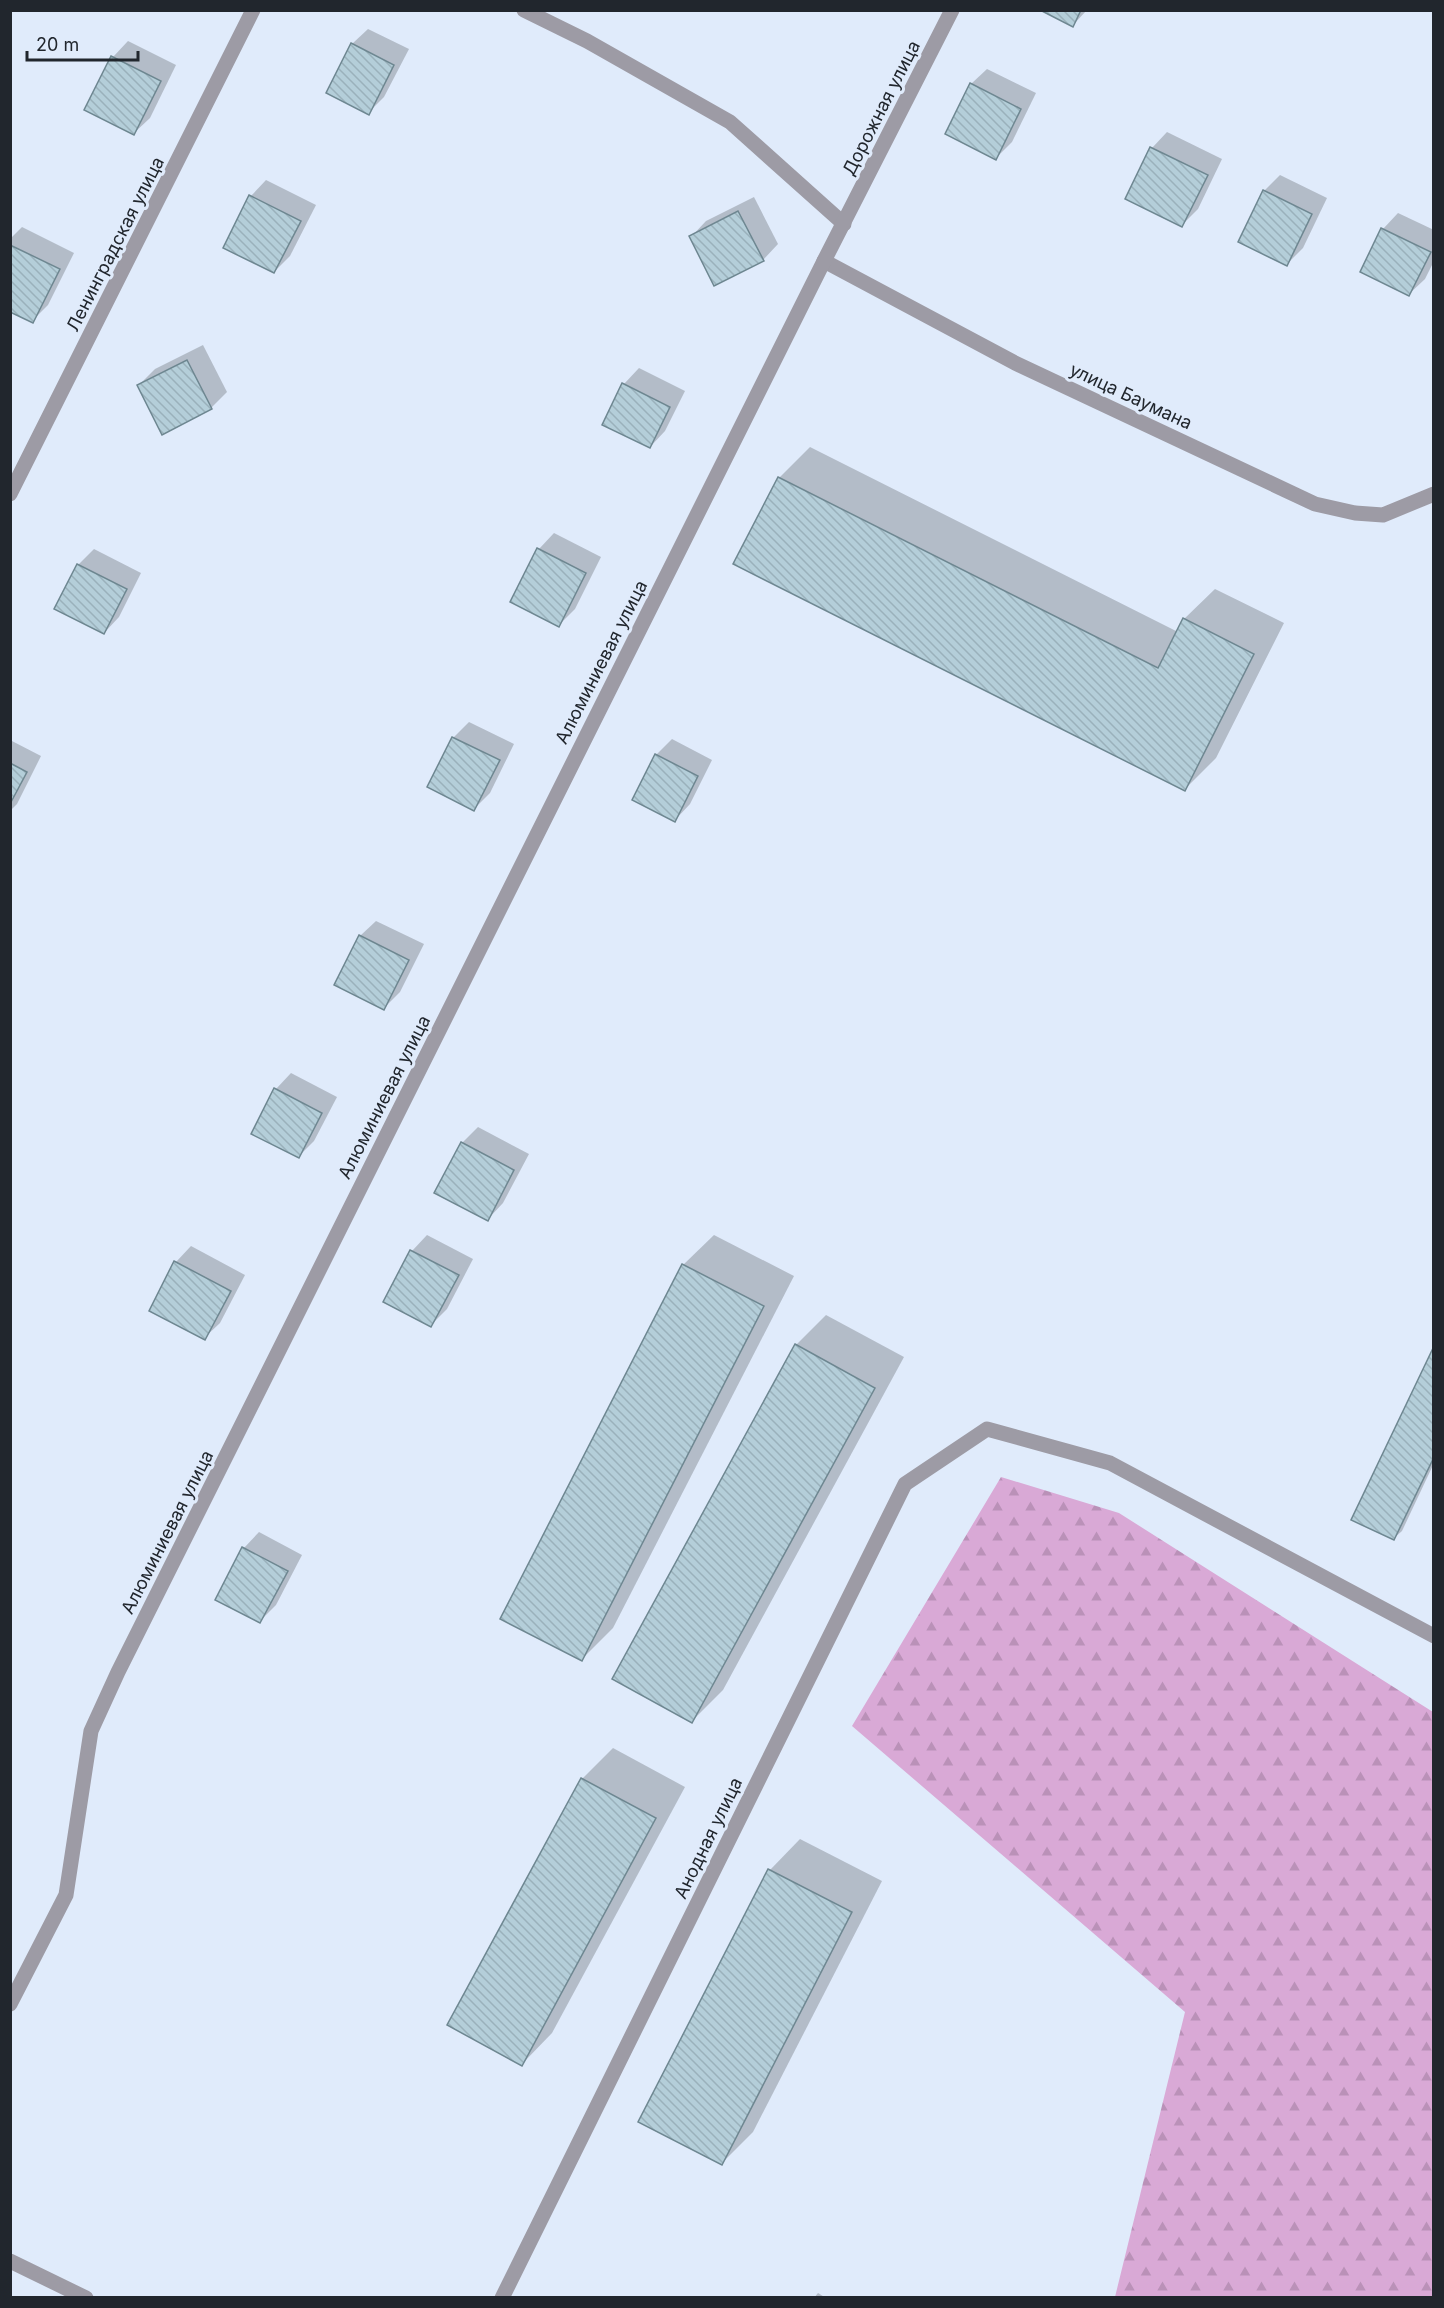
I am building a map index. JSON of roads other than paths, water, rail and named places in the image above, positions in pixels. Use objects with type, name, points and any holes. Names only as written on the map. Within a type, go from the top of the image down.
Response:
[{"type":"street","name":"Ленинградская улица","points":[[10,494],[254,10]]},
{"type":"street","points":[[525,10],[587,41],[730,122],[844,224]]},
{"type":"street","name":"Дорожная улица","points":[[844,224],[952,10]]},
{"type":"street","name":"Алюминиевая улица","points":[[10,2004],[66,1895],[91,1731],[118,1672],[844,224]]},
{"type":"street","name":"улица Баумана","points":[[824,261],[1015,363],[1315,504],[1355,513],[1383,515],[1434,494]]},
{"type":"street","name":"Анодная улица","points":[[502,2298],[905,1484],[987,1429],[1110,1463],[1434,1636]]},
{"type":"street","points":[[10,2262],[86,2298]]}]
